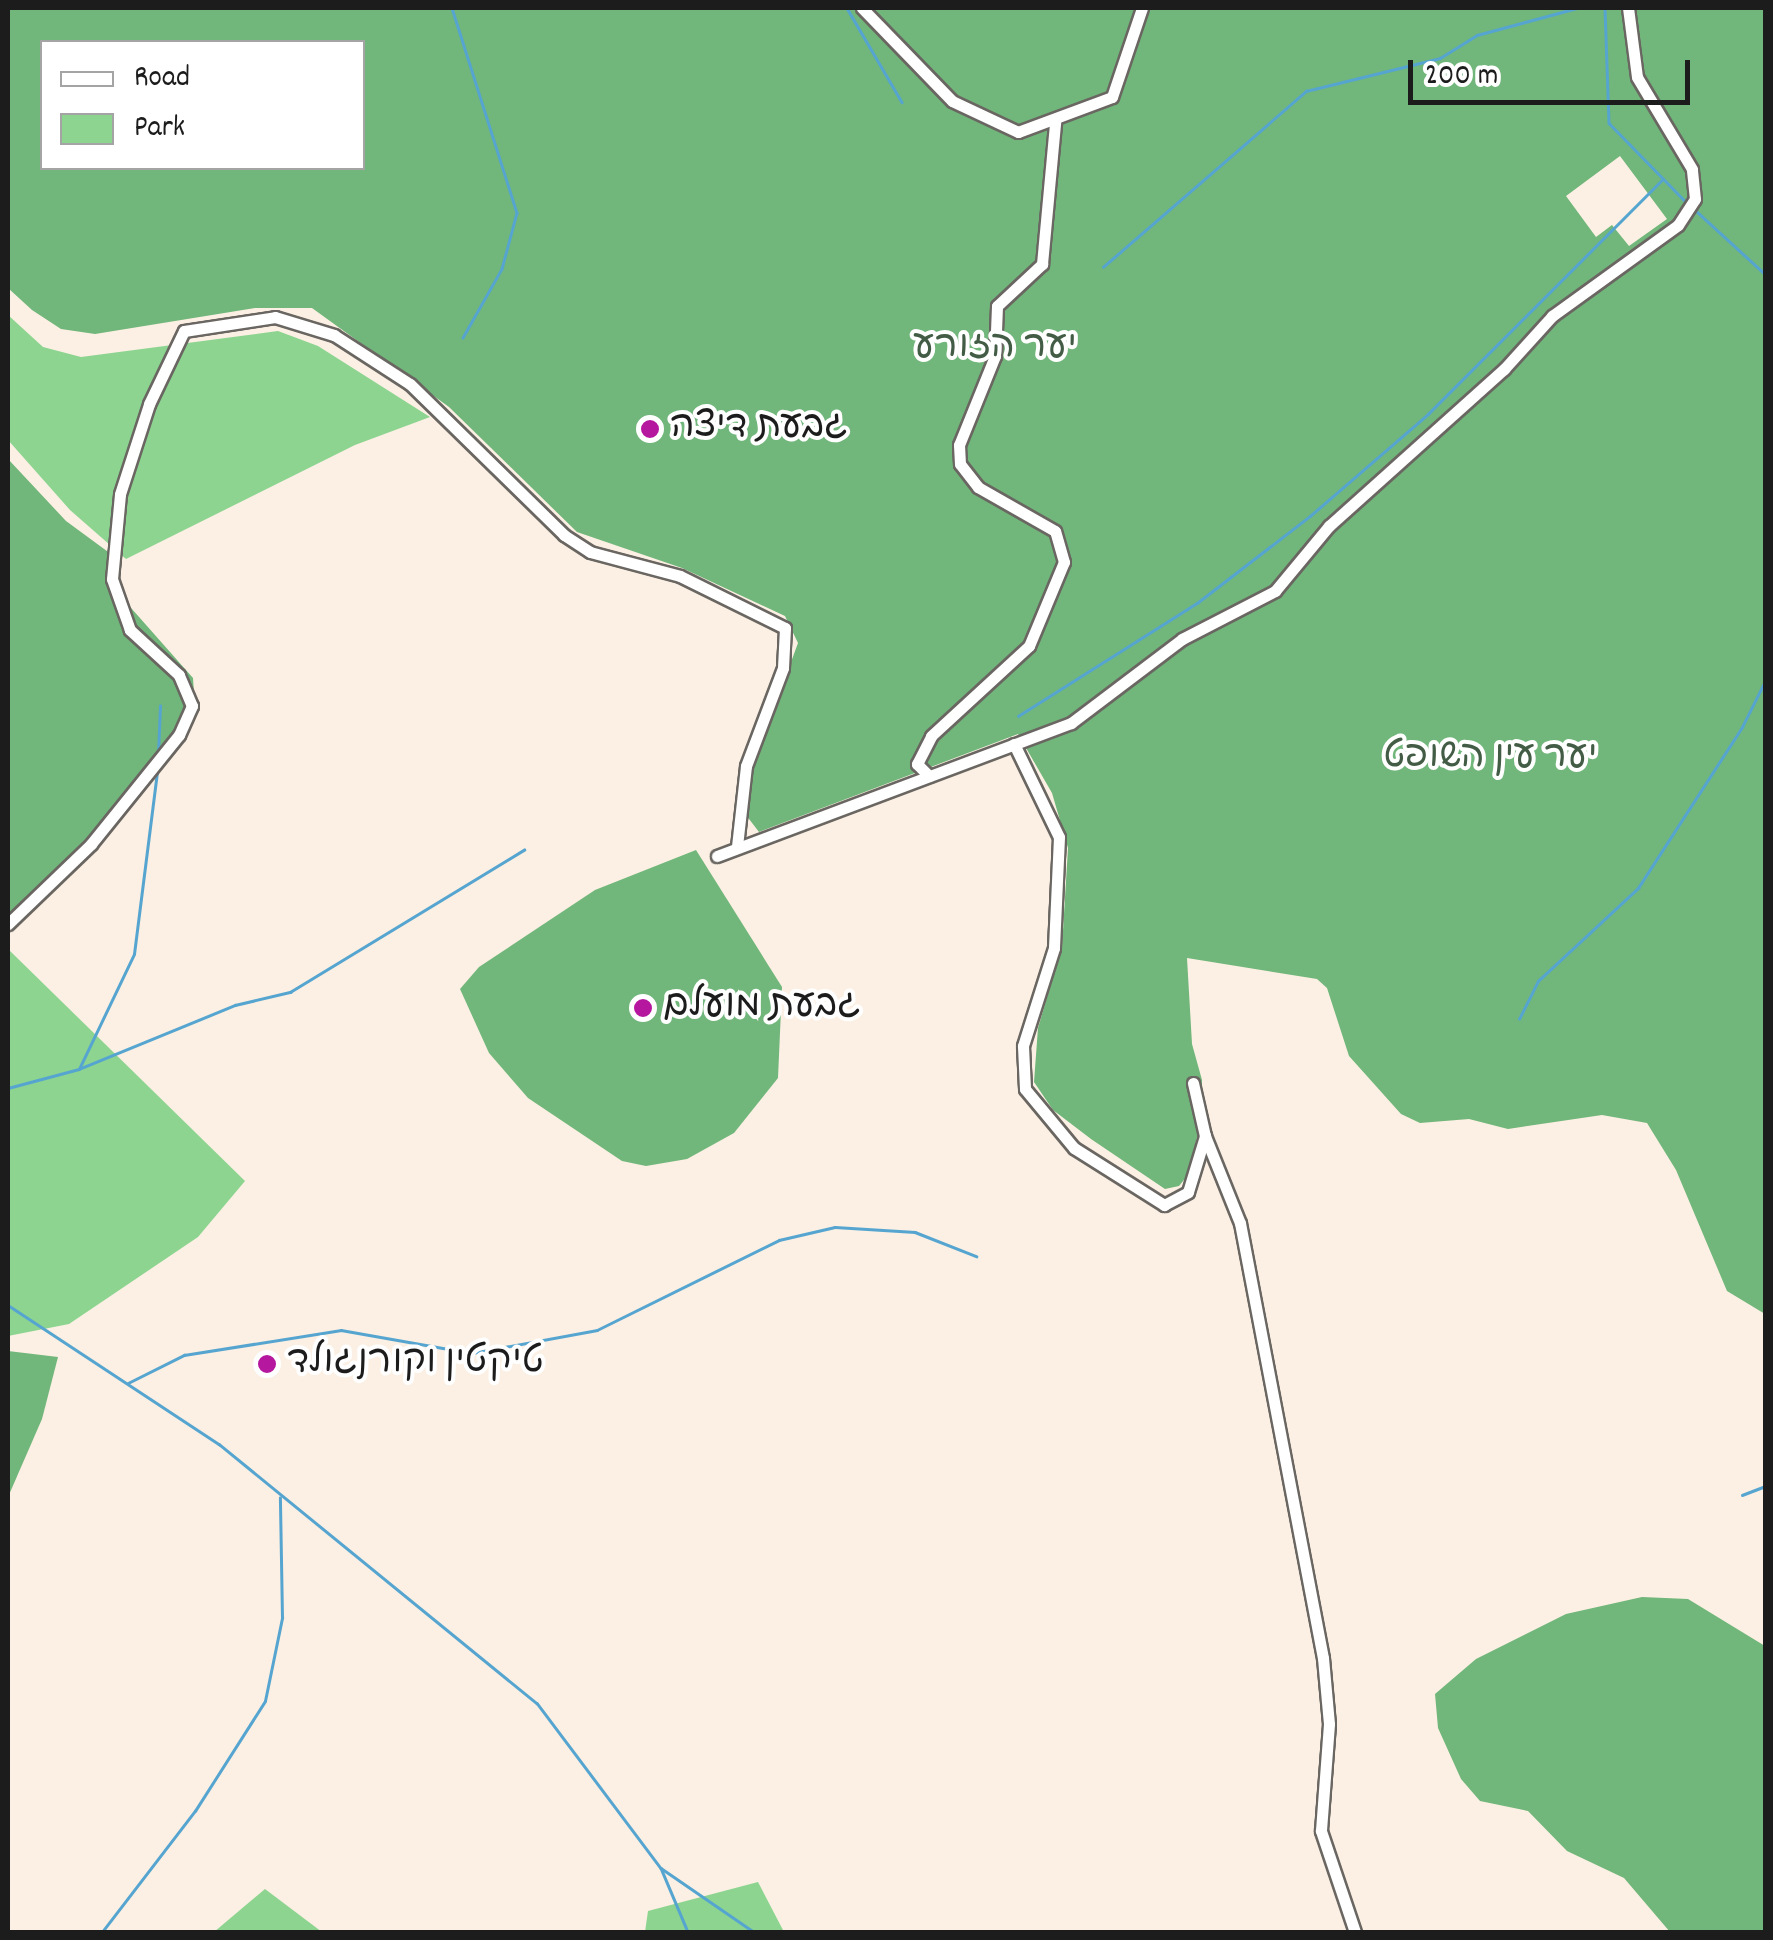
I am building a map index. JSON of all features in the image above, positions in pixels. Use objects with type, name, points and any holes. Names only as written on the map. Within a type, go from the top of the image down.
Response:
[{"type":"street","points":[[862,8],[952,101],[1018,132],[1055,123],[1080,104],[1112,98],[1142,8]]},
{"type":"street","points":[[718,856],[1071,724],[1182,639],[1275,591],[1329,526],[1504,369],[1552,316],[1678,225],[1695,199],[1692,169],[1638,78],[1628,8]]},
{"type":"street","points":[[929,776],[917,764],[931,736],[1028,646],[1064,562],[1055,532],[978,487],[960,462],[960,430],[995,356],[997,306],[1042,264],[1055,123]]},
{"type":"street","points":[[8,924],[40,900],[91,844],[179,735],[192,706],[179,674],[130,630],[112,578],[120,494],[148,404],[184,331],[275,317],[334,335],[410,384],[564,535],[590,552],[680,576],[785,628],[783,668],[746,766],[737,846]]},
{"type":"street","points":[[1014,744],[1059,838],[1054,948],[1023,1046],[1025,1088],[1074,1148],[1164,1205],[1188,1192],[1205,1136]]},
{"type":"street","points":[[1193,1083],[1205,1136],[1240,1223],[1324,1658],[1329,1724],[1321,1831],[1356,1932]]},
{"type":"green space","name":"יער הזורע","points":[[8,8],[1765,8],[1765,1314],[1727,1291],[1676,1170],[1647,1123],[1602,1115],[1508,1129],[1469,1119],[1420,1123],[1401,1114],[1349,1056],[1327,988],[1317,979],[1187,958],[1192,1044],[1202,1080],[1201,1120],[1188,1175],[1179,1186],[1165,1189],[1053,1110],[1034,1082],[1038,1028],[1062,947],[1068,848],[1052,793],[1018,734],[759,832],[746,815],[755,760],[798,643],[785,616],[682,568],[577,532],[449,407],[312,308],[255,308],[95,334],[61,329],[8,288]],"holes":[[[1620,156],[1667,219],[1629,246],[1612,225],[1596,237],[1566,196]]]},
{"type":"green space","points":[[8,315],[43,347],[81,357],[278,331],[318,346],[430,417],[355,445],[126,559],[70,510],[8,440]]},
{"type":"green space","points":[[8,459],[66,521],[115,557],[124,600],[193,678],[195,710],[126,800],[30,902],[8,916]]},
{"type":"green space","points":[[696,850],[782,987],[778,1078],[734,1133],[687,1159],[646,1166],[622,1161],[528,1098],[489,1053],[460,989],[479,967],[595,890]]},
{"type":"green space","points":[[8,949],[245,1181],[198,1237],[69,1324],[8,1336]]},
{"type":"green space","points":[[8,1351],[58,1357],[42,1419],[8,1497]]},
{"type":"green space","points":[[1642,1597],[1688,1599],[1765,1646],[1765,1932],[1670,1932],[1624,1878],[1567,1851],[1528,1811],[1480,1801],[1461,1779],[1438,1728],[1435,1694],[1476,1659],[1566,1614]]},
{"type":"green space","points":[[758,1882],[784,1932],[645,1932],[648,1911]]},
{"type":"green space","points":[[265,1889],[322,1932],[214,1932]]},
{"type":"waterway","points":[[452,8],[517,213],[502,269],[463,338]]},
{"type":"waterway","points":[[847,8],[902,102]]},
{"type":"waterway","points":[[1103,267],[1306,91],[1440,58],[1477,35],[1577,8]]},
{"type":"waterway","points":[[1605,8],[1609,123],[1687,203]]},
{"type":"waterway","points":[[1018,716],[1197,603],[1310,516],[1428,414],[1663,179]]},
{"type":"waterway","points":[[1693,208],[1766,275]]},
{"type":"waterway","points":[[1519,1019],[1538,981],[1638,888],[1742,727],[1766,679]]},
{"type":"waterway","points":[[158,754],[160,706]]},
{"type":"waterway","points":[[79,1069],[134,954],[157,772]]},
{"type":"waterway","points":[[8,1088],[79,1069],[235,1005],[290,992],[524,850]]},
{"type":"waterway","points":[[128,1383],[184,1355],[341,1330],[472,1353],[597,1330],[779,1240],[835,1227],[915,1232],[976,1256]]},
{"type":"waterway","points":[[8,1305],[219,1444],[537,1703],[661,1868],[688,1932]]},
{"type":"waterway","points":[[1742,1495],[1766,1486]]},
{"type":"waterway","points":[[102,1932],[195,1811],[265,1701],[282,1618],[280,1498]]},
{"type":"waterway","points":[[661,1868],[754,1932]]},
{"type":"place","name":"גבעת דיצה","points":[[650,429]]},
{"type":"place","name":"גבעת מועלם","points":[[643,1008]]},
{"type":"place","name":"טיקטין וקורנגולד","points":[[267,1364]]},
{"type":"park label","name":"יער עין השופט","points":[[1490,759]]}]
